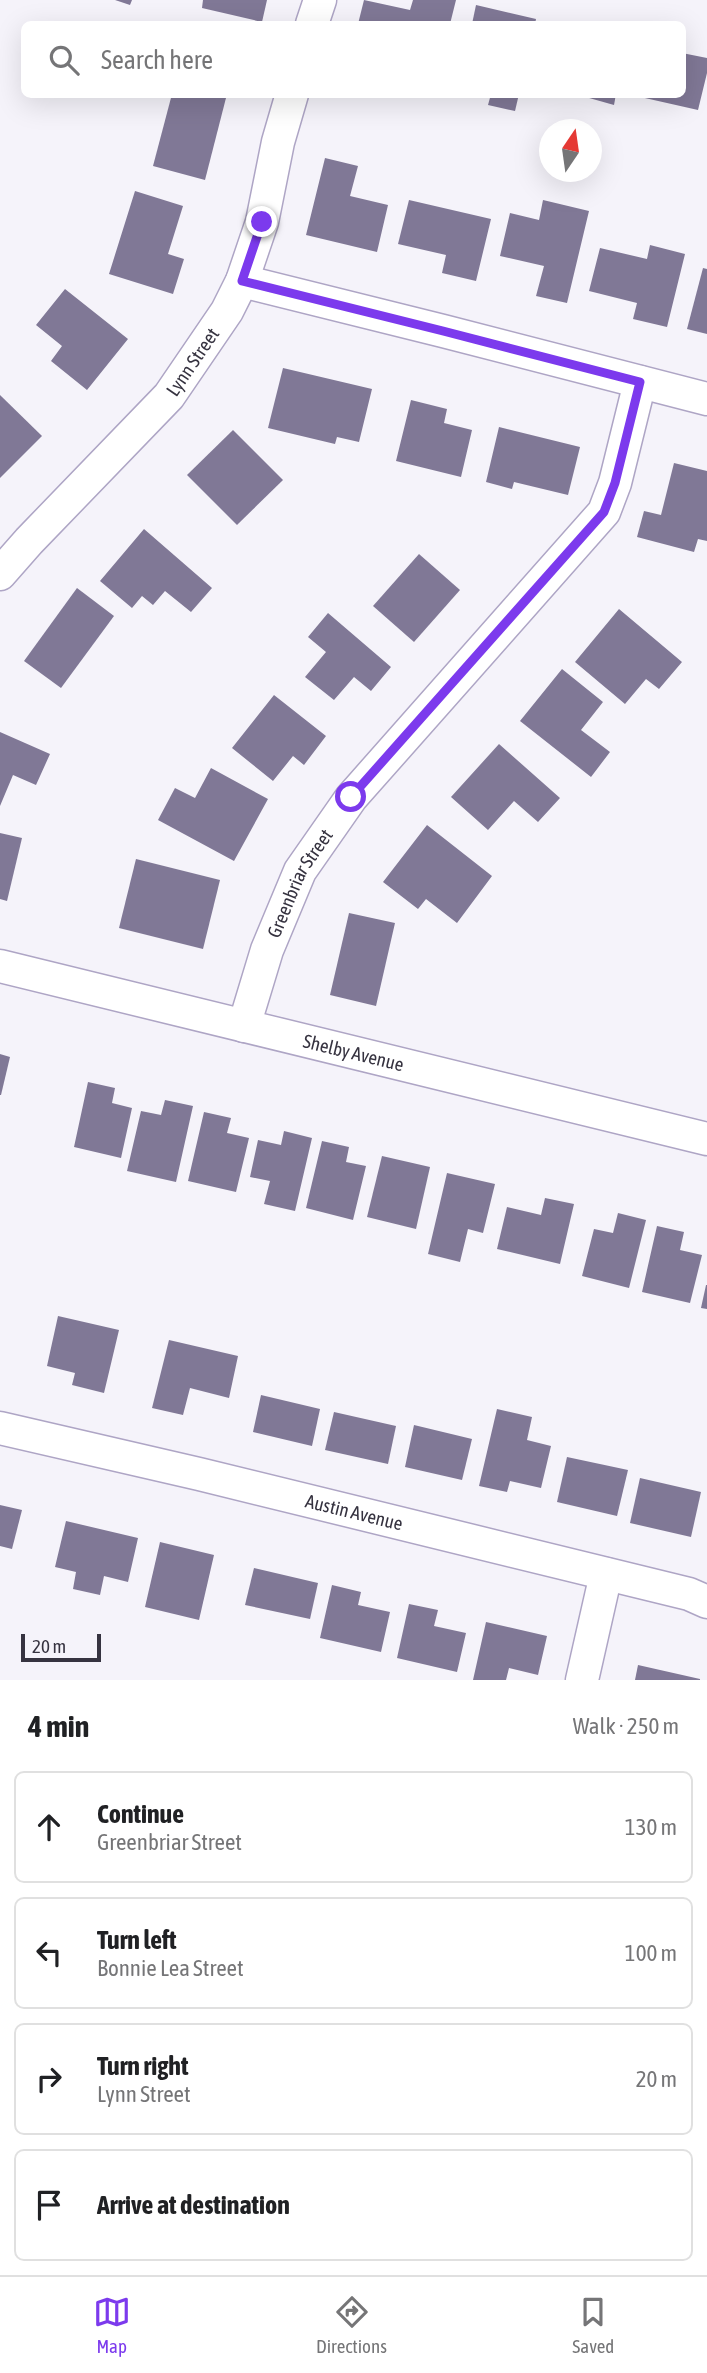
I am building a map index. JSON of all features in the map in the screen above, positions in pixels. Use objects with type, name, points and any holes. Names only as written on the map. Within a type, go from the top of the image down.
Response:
[{"type":"street","points":[[313,21],[320,0]]},
{"type":"street","name":"Lynn Street","points":[[0,574],[169,396],[227,311],[242,281],[262,222],[278,142],[291,98]]},
{"type":"street","points":[[242,281],[707,399]]},
{"type":"street","name":"Greenbriar Street","points":[[244,1026],[267,950],[300,871],[351,797],[604,512],[615,483],[640,382]]},
{"type":"street","name":"Shelby Avenue","points":[[0,966],[707,1139]]},
{"type":"street","name":"Austin Avenue","points":[[0,1428],[689,1594],[707,1602]]},
{"type":"street","points":[[582,1680],[606,1574]]},
{"type":"building","points":[[115,0],[132,0],[130,5]]},
{"type":"building","points":[[203,0],[267,0],[262,21],[202,8]]},
{"type":"building","points":[[364,0],[410,10],[413,0],[456,0],[451,21],[359,21]]},
{"type":"building","points":[[476,5],[536,19],[536,21],[473,21]]},
{"type":"building","points":[[686,54],[707,58],[707,73],[698,110],[645,98],[686,98]]},
{"type":"building","points":[[171,98],[226,98],[205,180],[153,166]]},
{"type":"building","points":[[490,98],[518,98],[515,111],[488,105]]},
{"type":"building","points":[[589,98],[615,98],[614,105]]},
{"type":"building","points":[[325,158],[358,166],[350,196],[388,205],[377,252],[306,235]]},
{"type":"building","points":[[135,191],[183,206],[168,254],[184,259],[173,294],[109,274]]},
{"type":"building","points":[[409,200],[491,219],[476,281],[442,273],[446,255],[398,244]]},
{"type":"building","points":[[543,200],[589,211],[567,303],[536,296],[544,266],[500,256],[510,213],[539,220]]},
{"type":"building","points":[[650,245],[685,254],[667,327],[633,319],[637,303],[589,291],[600,248],[647,259]]},
{"type":"building","points":[[703,268],[707,269],[707,334],[687,329]]},
{"type":"building","points":[[65,289],[128,339],[87,390],[51,361],[62,346],[36,325]]},
{"type":"building","points":[[283,368],[372,389],[359,442],[337,437],[335,444],[268,428]]},
{"type":"building","points":[[0,395],[42,436],[0,478]]},
{"type":"building","points":[[411,400],[447,409],[444,423],[472,430],[461,477],[396,461]]},
{"type":"building","points":[[499,427],[580,447],[568,495],[514,482],[512,489],[486,482]]},
{"type":"building","points":[[233,430],[283,480],[237,525],[187,475]]},
{"type":"building","points":[[674,463],[707,471],[707,541],[698,539],[694,552],[637,537],[644,511],[661,515]]},
{"type":"building","points":[[144,529],[212,588],[191,612],[165,591],[153,605],[142,596],[132,608],[100,581]]},
{"type":"building","points":[[419,554],[460,590],[414,642],[373,606]]},
{"type":"building","points":[[77,588],[114,616],[61,688],[24,661]]},
{"type":"building","points":[[619,609],[682,662],[659,689],[646,679],[625,704],[575,662]]},
{"type":"building","points":[[328,613],[391,667],[371,691],[354,677],[334,700],[305,677],[326,652],[308,637]]},
{"type":"building","points":[[562,669],[603,702],[581,730],[610,752],[591,777],[520,721]]},
{"type":"building","points":[[274,695],[326,736],[304,765],[293,756],[273,781],[232,748]]},
{"type":"building","points":[[0,732],[50,754],[36,785],[13,775],[0,806]]},
{"type":"building","points":[[499,744],[560,798],[538,822],[514,801],[488,830],[451,797]]},
{"type":"building","points":[[211,768],[268,799],[234,861],[158,820],[175,788],[195,798]]},
{"type":"building","points":[[427,825],[492,876],[457,923],[426,899],[418,909],[383,882]]},
{"type":"building","points":[[0,833],[22,838],[7,901],[0,899]]},
{"type":"building","points":[[136,859],[220,880],[203,949],[119,928]]},
{"type":"building","points":[[349,913],[395,923],[376,1006],[330,995]]},
{"type":"building","points":[[0,1054],[10,1057],[1,1095],[0,1095]]},
{"type":"building","points":[[88,1082],[115,1088],[112,1103],[132,1108],[121,1158],[74,1147]]},
{"type":"building","points":[[165,1100],[193,1106],[176,1182],[127,1171],[141,1111],[161,1115]]},
{"type":"building","points":[[204,1112],[231,1118],[227,1133],[249,1138],[236,1192],[188,1181]]},
{"type":"building","points":[[284,1131],[312,1138],[295,1211],[264,1204],[270,1181],[250,1177],[258,1140],[281,1145]]},
{"type":"building","points":[[322,1141],[349,1147],[346,1162],[366,1166],[353,1220],[306,1208]]},
{"type":"building","points":[[382,1156],[430,1167],[416,1229],[367,1217]]},
{"type":"building","points":[[447,1173],[495,1184],[483,1233],[468,1229],[460,1262],[428,1254]]},
{"type":"building","points":[[545,1198],[574,1204],[560,1264],[497,1249],[507,1207],[541,1215]]},
{"type":"building","points":[[618,1213],[646,1220],[629,1288],[582,1276],[594,1229],[613,1233]]},
{"type":"building","points":[[657,1226],[684,1232],[680,1250],[702,1255],[690,1303],[642,1292]]},
{"type":"building","points":[[707,1285],[707,1309],[701,1308]]},
{"type":"building","points":[[58,1316],[119,1330],[104,1393],[72,1385],[75,1373],[47,1366]]},
{"type":"building","points":[[169,1340],[238,1356],[229,1398],[190,1388],[183,1415],[152,1408]]},
{"type":"building","points":[[261,1395],[320,1409],[312,1446],[253,1432]]},
{"type":"building","points":[[497,1409],[532,1417],[527,1440],[551,1446],[541,1488],[510,1481],[507,1492],[479,1486]]},
{"type":"building","points":[[334,1412],[396,1426],[388,1464],[325,1450]]},
{"type":"building","points":[[414,1425],[472,1439],[462,1480],[405,1467]]},
{"type":"building","points":[[567,1457],[628,1470],[617,1516],[557,1502]]},
{"type":"building","points":[[640,1478],[701,1492],[691,1537],[630,1523]]},
{"type":"building","points":[[0,1505],[22,1510],[12,1549],[0,1546]]},
{"type":"building","points":[[66,1521],[138,1538],[128,1582],[104,1576],[100,1595],[73,1589],[76,1572],[55,1567]]},
{"type":"building","points":[[160,1542],[214,1555],[199,1620],[145,1607]]},
{"type":"building","points":[[254,1568],[318,1583],[310,1619],[245,1605]]},
{"type":"building","points":[[332,1585],[361,1592],[358,1605],[390,1612],[381,1652],[320,1638]]},
{"type":"building","points":[[409,1604],[438,1610],[434,1626],[466,1633],[457,1672],[397,1658]]},
{"type":"building","points":[[486,1622],[547,1636],[538,1675],[509,1668],[506,1680],[473,1680]]},
{"type":"building","points":[[638,1665],[700,1679],[700,1680],[635,1680]]},
{"type":"route","points":[[262,222],[242,281],[640,382],[615,483],[604,512],[351,797]]}]
